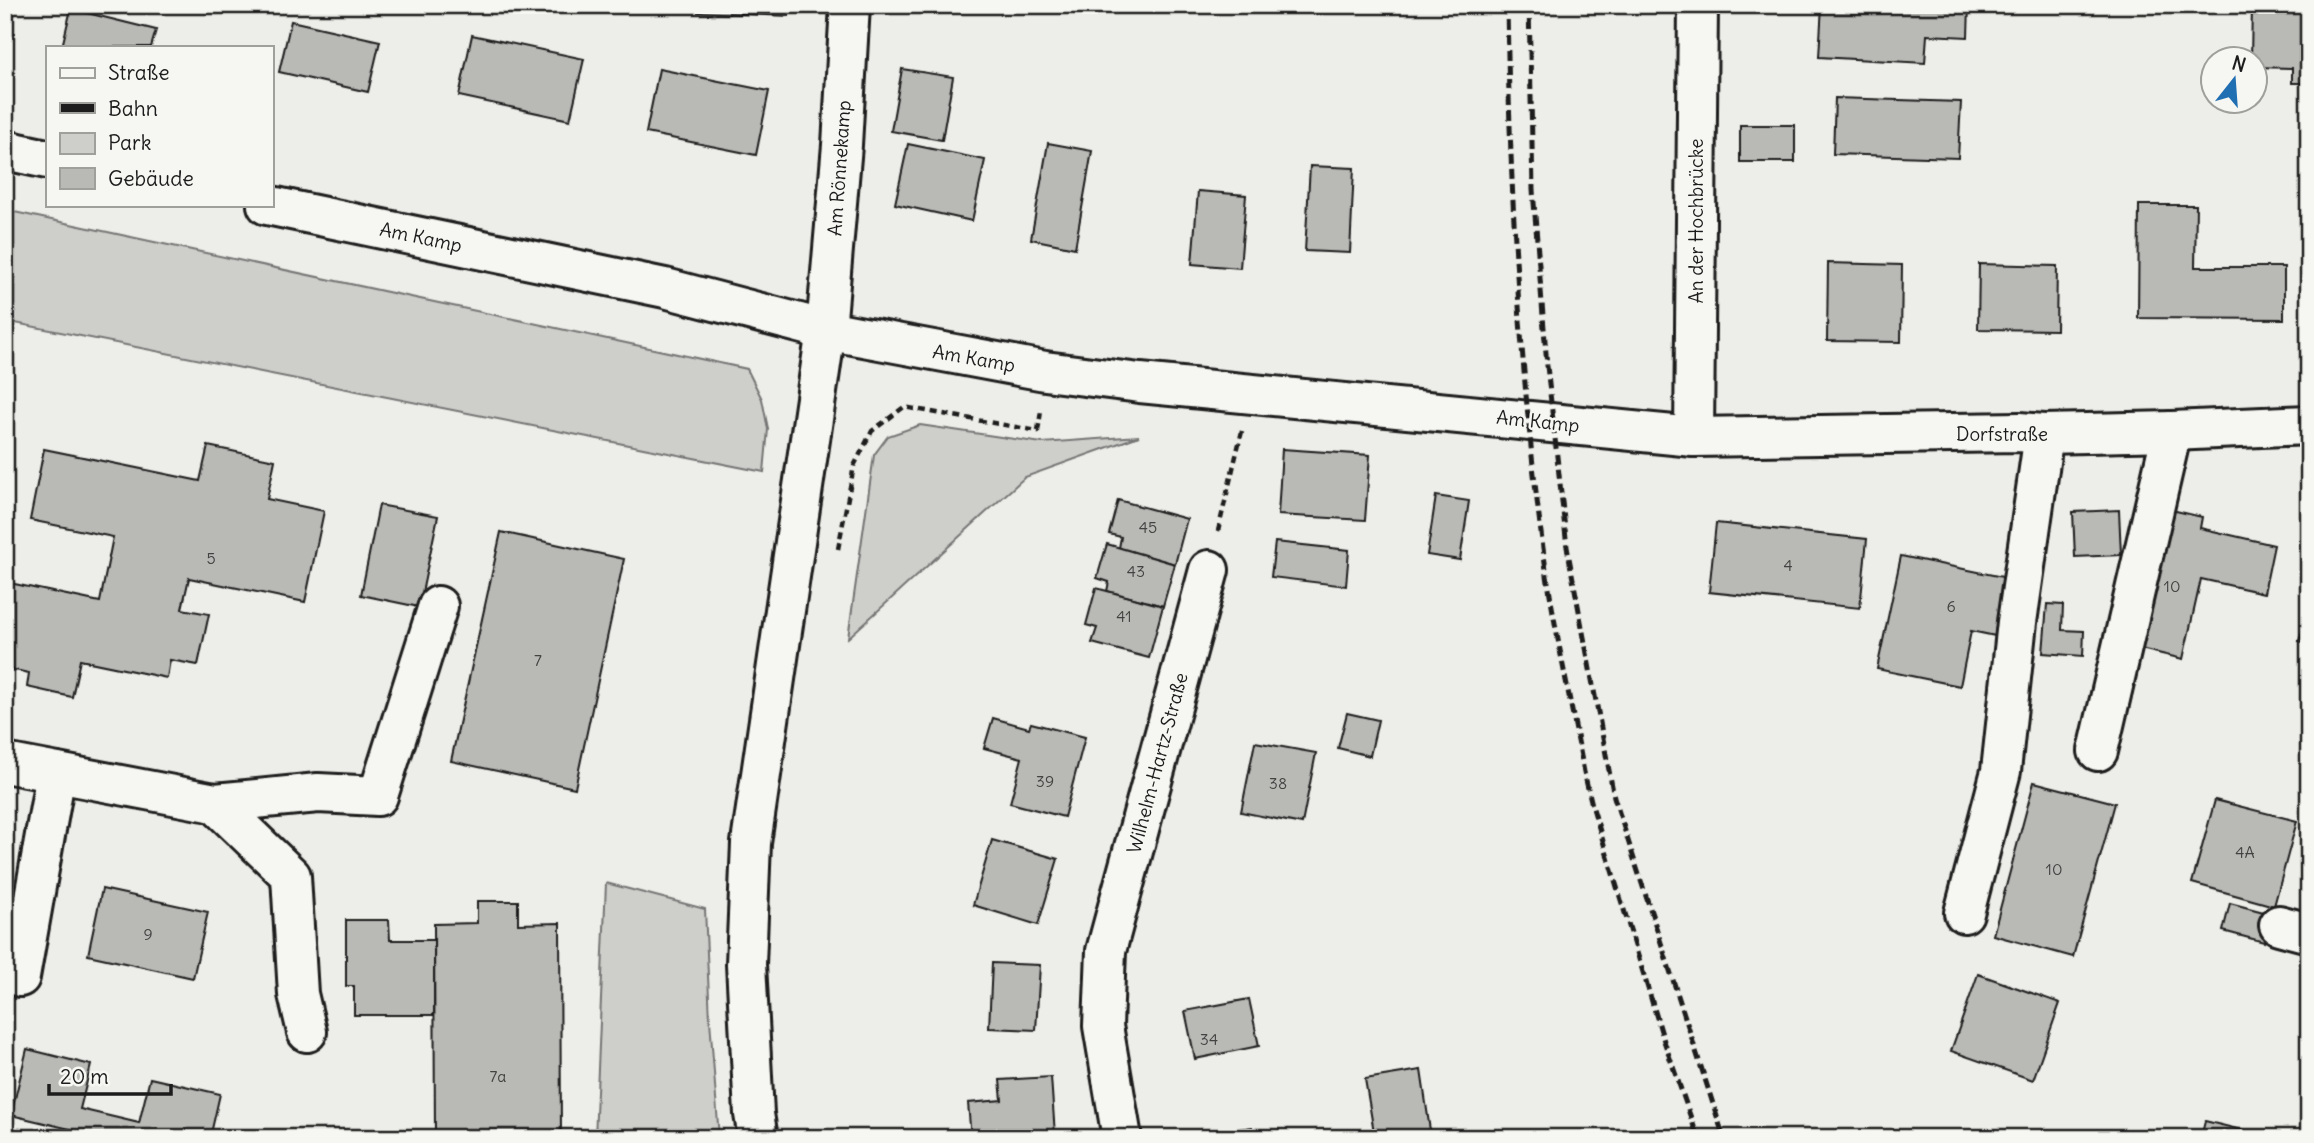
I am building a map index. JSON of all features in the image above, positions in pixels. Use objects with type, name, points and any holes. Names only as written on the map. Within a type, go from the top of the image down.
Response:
[{"type":"street","name":"Am Rönnekamp","points":[[758,1138],[754,1114],[746,964],[751,844],[826,330],[842,145],[850,5]]},
{"type":"street","name":"An der Hochbrücke","points":[[1694,437],[1698,5]]},
{"type":"street","points":[[5,150],[46,159]]},
{"type":"street","name":"Am Kamp","points":[[272,206],[665,288],[826,330],[1045,371],[1140,383],[1694,437]]},
{"type":"street","name":"Dorfstraße","points":[[1694,437],[2020,432],[2044,434],[2309,425]]},
{"type":"street","points":[[2098,751],[2172,431]]},
{"type":"street","points":[[1964,913],[2001,771],[2017,622],[2044,434]]},
{"type":"street","name":"Wilhelm-Hartz-Straße","points":[[1122,1138],[1102,1026],[1106,951],[1209,570]]},
{"type":"street","points":[[5,764],[215,803],[318,793],[378,796],[438,606]]},
{"type":"street","points":[[20,977],[56,773]]},
{"type":"street","points":[[215,803],[291,876],[299,994],[307,1032]]},
{"type":"path","points":[[836,561],[854,466],[872,430],[904,407],[1038,431],[1045,371]]},
{"type":"path","points":[[1209,570],[1243,427],[1257,393]]},
{"type":"green space","points":[[5,210],[747,369],[762,399],[768,429],[764,472],[5,321]]},
{"type":"green space","points":[[920,425],[1042,443],[1139,436],[1025,477],[848,638],[874,455],[888,436]]},
{"type":"green space","points":[[606,883],[705,909],[719,1138],[595,1138]]},
{"type":"building","points":[[698,5],[789,5],[789,16],[698,12]]},
{"type":"building","points":[[1822,5],[1969,5],[1968,37],[1927,35],[1925,63],[1819,57]]},
{"type":"building","points":[[2252,5],[2309,5],[2309,83],[2292,83],[2292,68],[2268,67],[2268,46],[2251,46]]},
{"type":"building","points":[[71,9],[156,30],[151,46],[62,46]]},
{"type":"building","points":[[291,21],[380,41],[368,92],[279,72]]},
{"type":"building","points":[[472,35],[584,59],[570,120],[459,96]]},
{"type":"building","points":[[659,69],[769,91],[756,155],[646,133]]},
{"type":"building","points":[[902,69],[953,77],[942,140],[891,131]]},
{"type":"building","points":[[1835,98],[1961,102],[1958,158],[1833,154]]},
{"type":"building","points":[[1740,125],[1795,125],[1795,162],[1740,162]]},
{"type":"building","points":[[1048,143],[1092,151],[1075,248],[1031,239]]},
{"type":"building","points":[[908,144],[985,160],[972,221],[895,204]]},
{"type":"building","points":[[1310,166],[1354,168],[1350,253],[1305,251]]},
{"type":"building","points":[[1198,191],[1246,195],[1240,268],[1192,264]]},
{"type":"building","points":[[2139,205],[2196,205],[2195,267],[2284,267],[2284,319],[2138,318]]},
{"type":"building","points":[[1828,263],[1902,265],[1901,342],[1827,341]]},
{"type":"building","points":[[1979,264],[2057,266],[2056,330],[1978,329]]},
{"type":"building","points":[[208,446],[275,460],[267,499],[324,511],[305,602],[189,578],[182,609],[209,614],[198,665],[170,660],[167,678],[80,660],[72,697],[27,687],[29,673],[5,668],[5,582],[100,602],[113,537],[30,520],[44,449],[200,481]]},
{"type":"building","points":[[1282,449],[1370,455],[1365,520],[1278,515]]},
{"type":"building","points":[[1436,496],[1469,501],[1460,560],[1427,555]]},
{"type":"building","points":[[1118,500],[1187,519],[1175,564],[1119,548],[1121,537],[1109,534]]},
{"type":"building","points":[[379,505],[438,516],[419,607],[361,595]]},
{"type":"building","points":[[2163,508],[2202,517],[2200,528],[2274,545],[2264,593],[2201,579],[2183,659],[2132,647]]},
{"type":"building","points":[[2119,510],[2121,555],[2075,557],[2073,512]]},
{"type":"building","points":[[1716,523],[1867,539],[1860,608],[1709,592]]},
{"type":"building","points":[[501,532],[624,559],[575,788],[451,761]]},
{"type":"building","points":[[1275,542],[1349,550],[1346,586],[1271,577]]},
{"type":"building","points":[[1107,544],[1175,564],[1163,606],[1107,591],[1109,582],[1097,578]]},
{"type":"building","points":[[1901,556],[2017,580],[2005,638],[1971,631],[1960,686],[1877,669]]},
{"type":"building","points":[[1096,588],[1163,606],[1149,658],[1092,643],[1097,628],[1086,625]]},
{"type":"building","points":[[2047,604],[2063,605],[2062,630],[2084,631],[2083,656],[2043,653]]},
{"type":"building","points":[[2309,608],[2309,644],[2299,641]]},
{"type":"building","points":[[1347,713],[1378,720],[1370,756],[1338,748]]},
{"type":"building","points":[[993,718],[1029,728],[1031,723],[1085,737],[1064,817],[1010,803],[1022,758],[984,748]]},
{"type":"building","points":[[1255,742],[1316,753],[1302,824],[1241,812]]},
{"type":"building","points":[[2034,782],[2115,803],[2073,957],[1993,935]]},
{"type":"building","points":[[2215,800],[2297,821],[2274,906],[2192,883]]},
{"type":"building","points":[[992,840],[1058,859],[1038,925],[973,905]]},
{"type":"building","points":[[102,889],[208,912],[193,978],[88,955]]},
{"type":"building","points":[[477,901],[518,901],[518,924],[560,923],[561,1138],[435,1138],[434,924],[477,923]]},
{"type":"building","points":[[2230,903],[2271,914],[2264,942],[2223,931]]},
{"type":"building","points":[[346,920],[389,920],[390,940],[434,940],[434,1015],[354,1015],[354,986],[346,986]]},
{"type":"building","points":[[992,963],[1040,965],[1036,1030],[989,1028]]},
{"type":"building","points":[[1978,974],[2060,1003],[2033,1080],[1951,1051]]},
{"type":"building","points":[[1249,999],[1259,1046],[1195,1059],[1185,1011]]},
{"type":"building","points":[[27,1049],[91,1065],[80,1109],[139,1123],[150,1078],[220,1094],[210,1138],[72,1138],[74,1130],[11,1115]]},
{"type":"building","points":[[1421,1070],[1431,1137],[1375,1138],[1365,1079]]},
{"type":"building","points":[[1051,1077],[1055,1135],[971,1138],[968,1103],[1002,1100],[1000,1080]]},
{"type":"building","points":[[2205,1121],[2274,1138],[2201,1138]]},
{"type":"building","points":[[1252,1127],[1254,1138],[1201,1138],[1200,1134]]},
{"type":"railway","points":[[1507,5],[1513,209],[1522,345],[1535,480],[1552,604],[1592,805],[1664,1041],[1698,1138]]},
{"type":"railway","points":[[1529,5],[1533,190],[1547,366],[1567,547],[1614,797],[1724,1138]]}]
